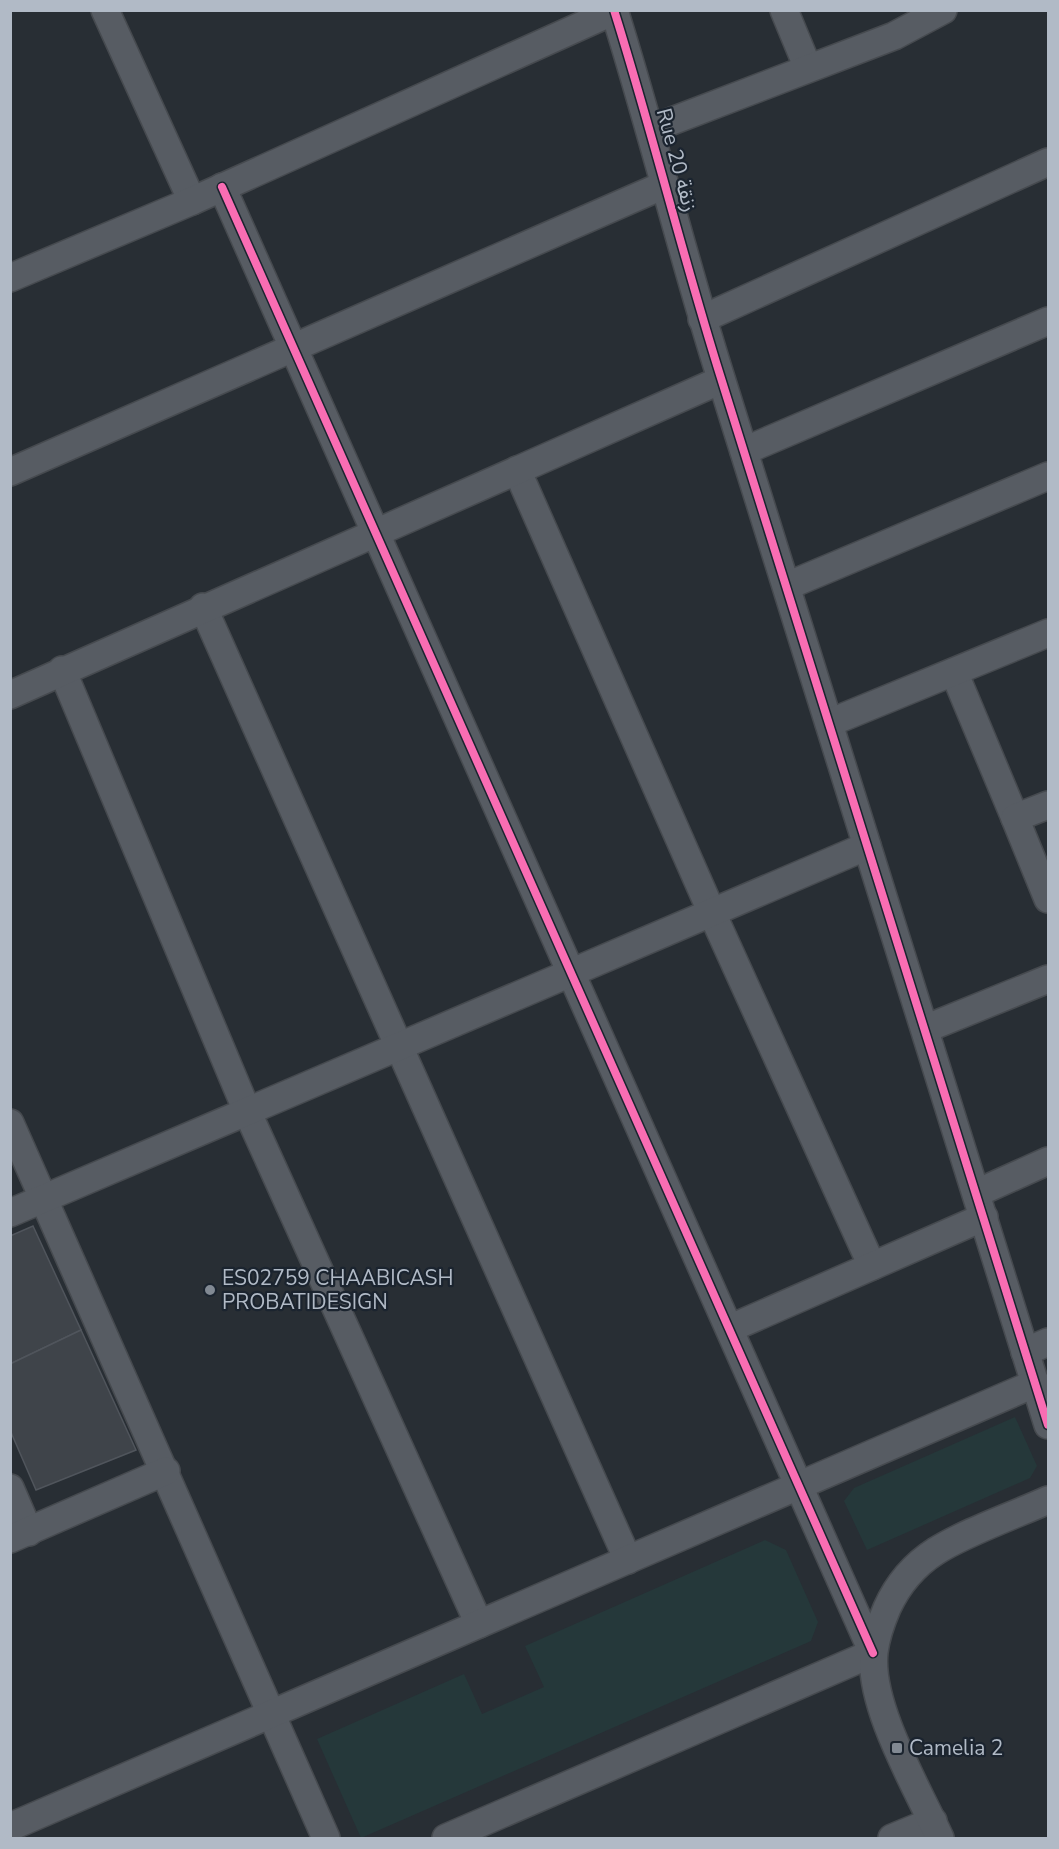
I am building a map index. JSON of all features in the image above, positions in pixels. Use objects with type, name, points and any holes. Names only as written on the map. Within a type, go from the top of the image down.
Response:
[{"type":"street","points":[[105,10],[192,201]]},
{"type":"street","points":[[784,10],[808,68]]},
{"type":"street","points":[[651,129],[894,36],[943,10]]},
{"type":"street","points":[[10,278],[192,201],[614,11]]},
{"type":"street","name":"Rue 20 زنقة","points":[[614,11],[651,129],[664,185],[702,319],[867,846],[981,1205],[1037,1347],[1036,1383],[1048,1425]]},
{"type":"street","points":[[702,319],[1048,162]]},
{"type":"street","points":[[10,472],[664,185]]},
{"type":"street","points":[[222,187],[378,532],[873,1653],[879,1699],[897,1748],[937,1830],[892,1839]]},
{"type":"street","points":[[744,451],[1048,321]]},
{"type":"street","points":[[10,695],[721,380]]},
{"type":"street","points":[[517,470],[712,913],[872,1266]]},
{"type":"street","points":[[786,586],[1048,476]]},
{"type":"street","points":[[203,608],[628,1560]]},
{"type":"street","points":[[829,723],[1048,633]]},
{"type":"street","points":[[62,670],[247,1112],[479,1624]]},
{"type":"street","points":[[954,672],[1048,898]]},
{"type":"street","points":[[1015,818],[1048,805]]},
{"type":"street","points":[[10,1213],[867,846]]},
{"type":"street","points":[[925,1029],[1048,979]]},
{"type":"street","points":[[10,1123],[273,1713],[326,1839]]},
{"type":"street","points":[[731,1328],[872,1266],[981,1205],[1048,1161]]},
{"type":"street","points":[[10,1827],[1036,1383]]},
{"type":"street","points":[[10,1488],[20,1535],[166,1471]]},
{"type":"street","points":[[873,1653],[879,1628],[890,1602],[900,1584],[917,1565],[938,1550],[1048,1500]]},
{"type":"street","points":[[446,1839],[873,1653]]},
{"type":"shaded area","points":[[1015,1417],[1037,1466],[1030,1478],[867,1550],[844,1501],[854,1488]]},
{"type":"shaded area","points":[[765,1540],[786,1550],[818,1622],[811,1641],[361,1838],[317,1739],[464,1674],[482,1714],[544,1687],[525,1646]]},
{"type":"building","points":[[33,1226],[81,1330],[10,1364],[10,1236]]},
{"type":"building","points":[[81,1330],[136,1450],[36,1490],[10,1430],[10,1364]]},
{"type":"cycle path","points":[[614,10],[720,375],[1048,1425]]},
{"type":"cycle path","points":[[222,187],[873,1653]]},
{"type":"place","name":"ES02759 CHAABICASH PROBATIDESIGN","points":[[210,1290]]},
{"type":"place","name":"Camelia 2","points":[[897,1748]]}]
